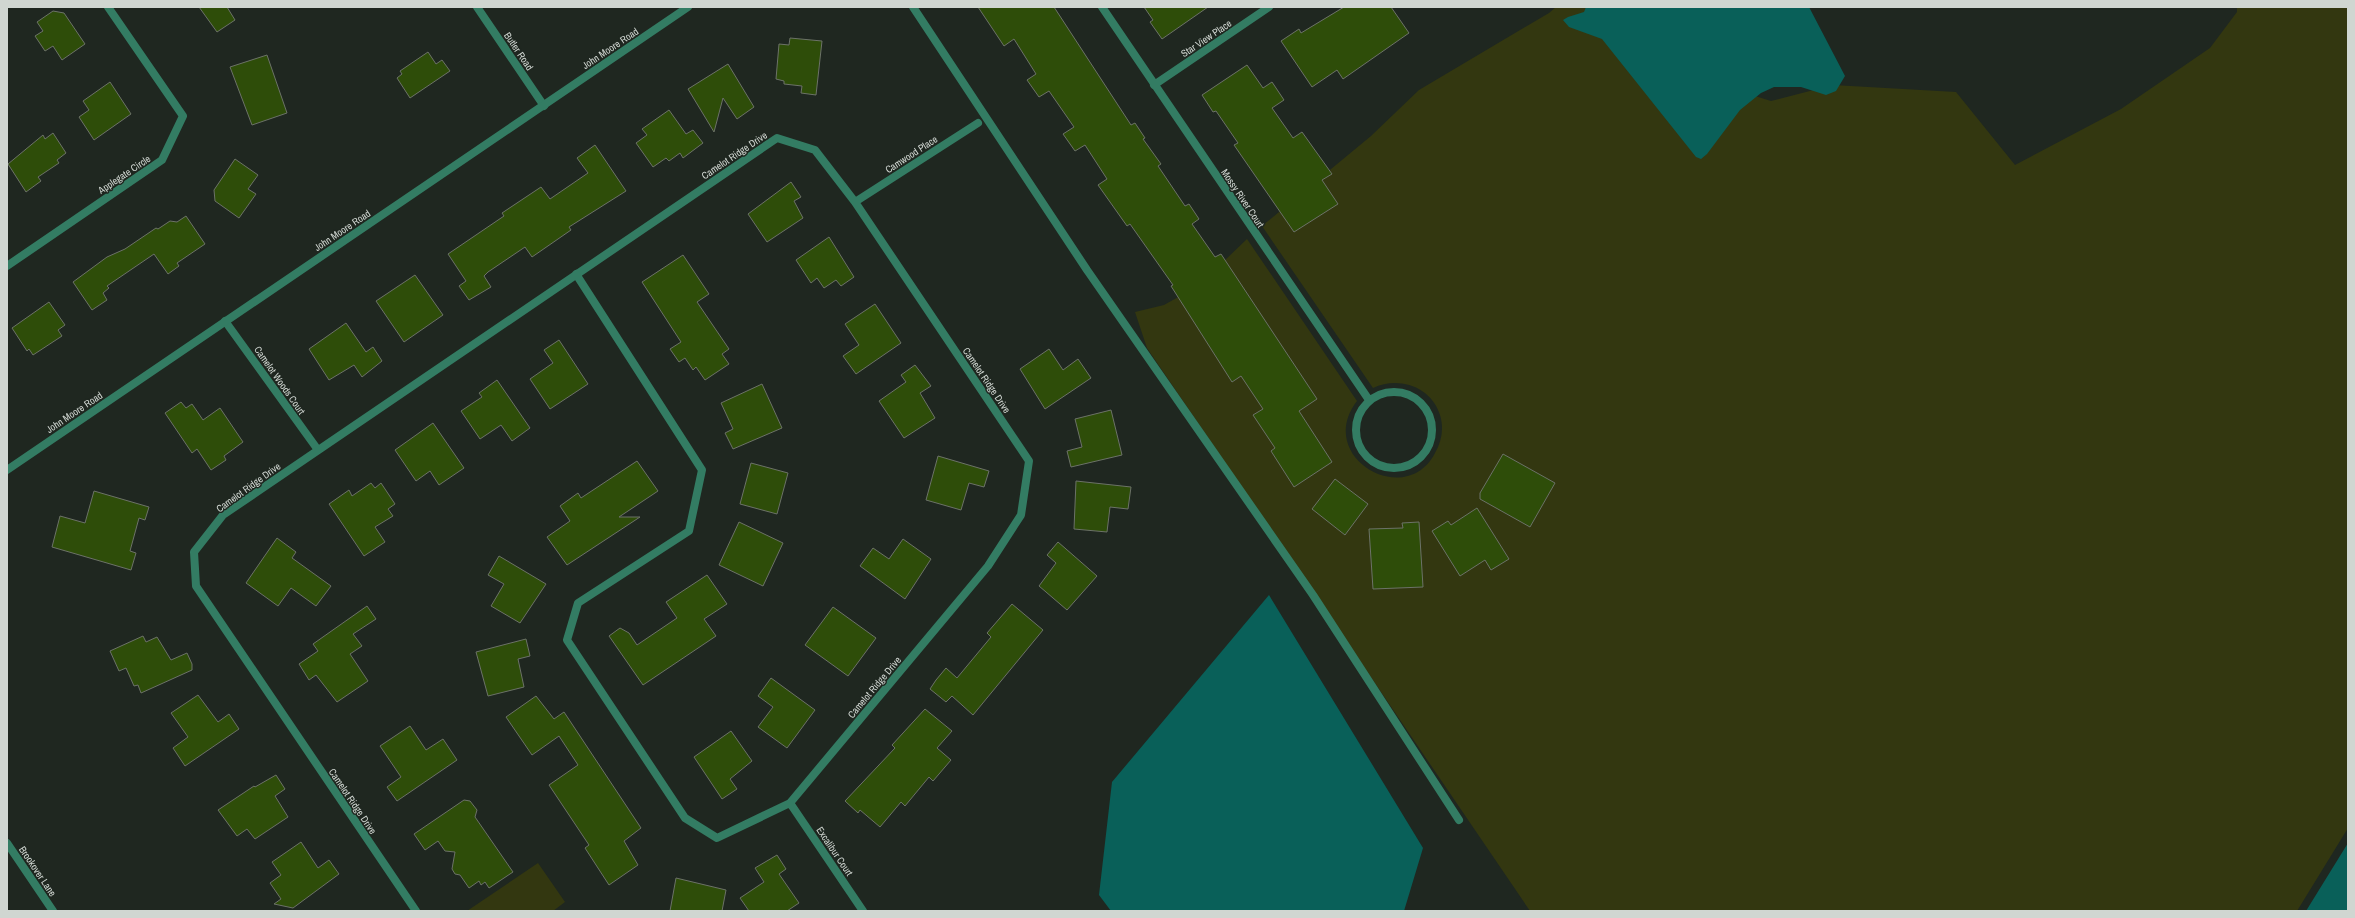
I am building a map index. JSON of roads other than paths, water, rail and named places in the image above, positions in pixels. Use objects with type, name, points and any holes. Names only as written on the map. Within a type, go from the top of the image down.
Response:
[{"type":"street","name":"Applegate Circle","points":[[7,266],[162,160],[183,116],[108,7]]},
{"type":"street","name":"Butler Road","points":[[477,7],[544,106]]},
{"type":"street","name":"John Moore Road","points":[[7,470],[688,7]]},
{"type":"street","points":[[913,7],[1087,270],[1313,595],[1459,820]]},
{"type":"street","name":"Mossy River Court","points":[[1102,7],[1369,400]]},
{"type":"street","name":"Star View Place","points":[[1154,85],[1268,7]]},
{"type":"street","name":"Camwood Place","points":[[854,202],[978,123]]},
{"type":"street","name":"Camelot Ridge Drive","points":[[416,911],[196,586],[194,552],[223,515],[576,274],[777,138],[815,150],[854,202],[1029,461],[1021,515],[988,566],[790,803],[717,838],[685,818],[567,640],[578,603],[689,531],[702,470],[576,274]]},
{"type":"street","name":"Camelot Woods Court","points":[[225,321],[318,450]]},
{"type":"street","points":[[1392,391],[1404,393],[1415,398],[1424,406],[1430,417],[1433,429],[1431,441],[1426,452],[1418,461],[1407,467],[1394,468],[1380,466],[1365,454],[1356,436],[1356,423],[1361,410],[1369,400],[1380,394],[1392,391]]},
{"type":"street","name":"Excalibur Court","points":[[790,803],[864,911]]},
{"type":"street","name":"Brookover Lane","points":[[7,843],[53,911]]},
{"type":"water","points":[[1586,7],[1809,7],[1845,76],[1836,91],[1826,95],[1801,87],[1774,87],[1761,93],[1740,110],[1707,154],[1701,159],[1696,157],[1602,39],[1569,27],[1563,20],[1584,12]]},
{"type":"water","points":[[1269,595],[1423,848],[1404,911],[1111,911],[1099,895],[1112,782]]},
{"type":"water","points":[[2348,843],[2348,911],[2306,911]]}]
